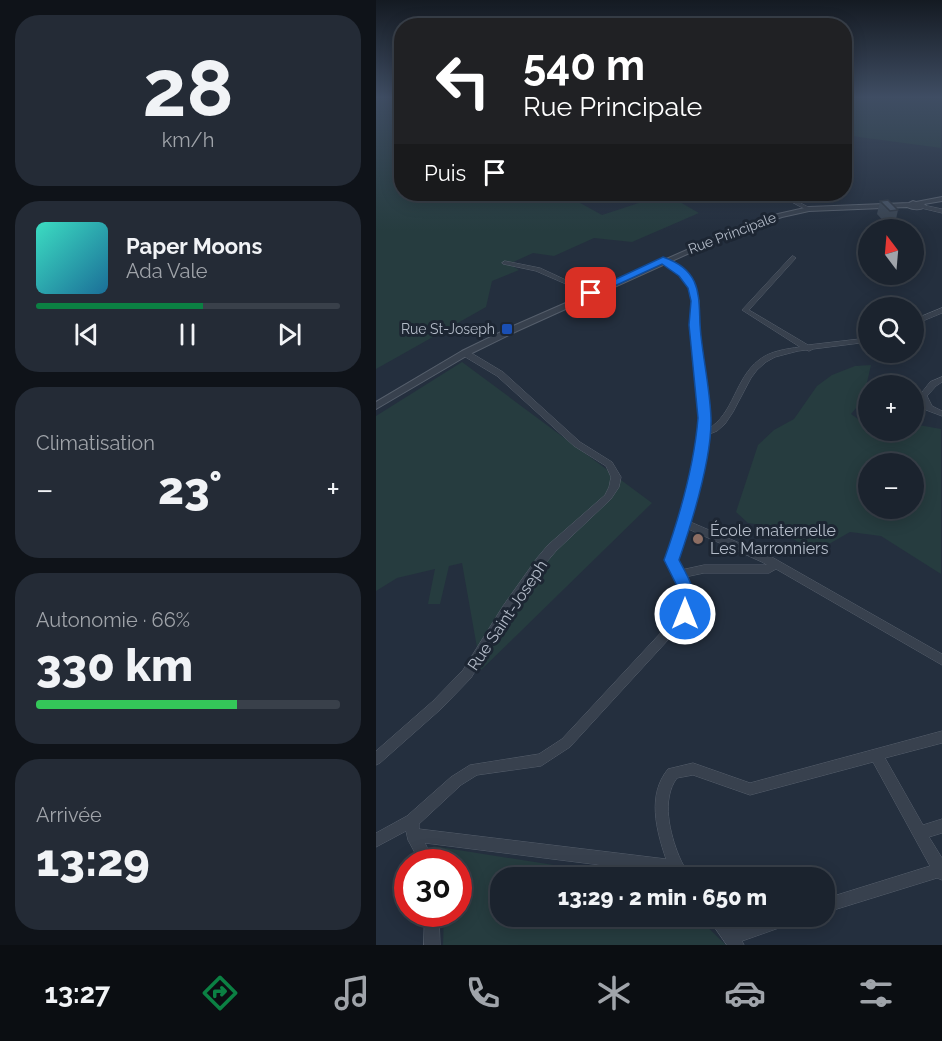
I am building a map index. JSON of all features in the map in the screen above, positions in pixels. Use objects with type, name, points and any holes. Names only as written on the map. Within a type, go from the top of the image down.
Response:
[{"type":"street","points":[[921,205],[942,199]]},
{"type":"street","points":[[794,201],[809,209]]},
{"type":"street","name":"Rue Principale","points":[[376,406],[465,353],[663,260],[746,227],[809,209],[909,205],[916,208],[921,205]]},
{"type":"street","points":[[921,205],[942,211]]},
{"type":"street","points":[[793,258],[745,310],[809,349]]},
{"type":"street","points":[[413,828],[456,781],[475,769],[541,760],[566,743],[685,614],[686,588],[671,560],[698,474],[704,418],[694,325],[696,301],[693,288],[682,274],[663,260]]},
{"type":"street","points":[[505,263],[538,269],[591,293]]},
{"type":"street","points":[[924,318],[942,310]]},
{"type":"street","points":[[703,434],[719,427],[750,375],[762,361],[774,355],[858,342]]},
{"type":"street","name":"Rue Saint-Joseph","points":[[376,759],[437,705],[467,674],[507,609],[541,561],[552,548],[608,497],[614,487],[614,470],[609,464],[577,444],[500,374],[465,353]]},
{"type":"street","points":[[942,379],[933,384],[923,396],[929,408],[942,414]]},
{"type":"street","points":[[684,523],[774,565],[942,660]]},
{"type":"street","points":[[679,574],[704,569],[769,569],[774,565]]},
{"type":"street","points":[[678,867],[661,806],[663,787],[673,773],[693,769],[750,789],[942,737]]},
{"type":"street","points":[[835,903],[941,871],[877,756]]},
{"type":"street","points":[[919,833],[942,826]]},
{"type":"street","points":[[413,828],[422,849]]},
{"type":"street","points":[[376,840],[413,828],[649,867]]},
{"type":"street","points":[[432,927],[432,945]]},
{"type":"street","points":[[722,927],[733,941],[767,927]]},
{"type":"green space","points":[[376,142],[394,142],[394,201],[577,201],[602,215],[645,201],[678,201],[699,213],[632,242],[594,238],[554,256],[533,253],[509,264],[519,270],[492,281],[486,307],[376,369]]},
{"type":"green space","points":[[897,142],[941,142],[941,148]]},
{"type":"green space","points":[[462,362],[652,503],[481,670],[462,563],[449,566],[440,604],[428,604],[435,569],[397,578],[376,591],[376,416]]},
{"type":"green space","points":[[871,365],[869,375],[858,375],[858,406],[851,414],[858,419],[858,441],[924,441],[924,426],[941,429],[941,574],[881,536],[850,532],[815,552],[773,527],[748,523],[736,512],[758,445],[774,430],[794,419],[817,386],[832,375],[855,366]]},
{"type":"green space","points":[[433,846],[452,849],[434,849]]},
{"type":"green space","points":[[472,852],[566,867],[490,867],[490,927],[707,927],[726,945],[443,945],[444,927],[472,927]]},
{"type":"building","points":[[888,200],[898,210],[890,211],[880,201]]},
{"type":"place","name":"Rue St-Joseph","points":[[507,329]]},
{"type":"place","name":"École maternelle Les Marronniers","points":[[698,539]]},
{"type":"route","points":[[591,293],[663,260],[688,279],[693,288],[696,301],[694,325],[704,418],[703,434],[698,474],[671,560],[686,588],[685,614]]}]
